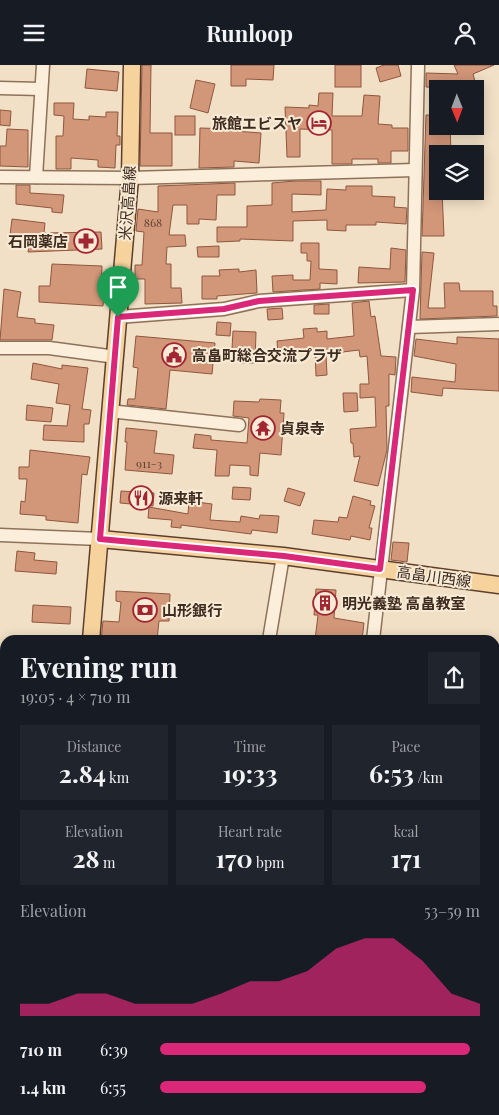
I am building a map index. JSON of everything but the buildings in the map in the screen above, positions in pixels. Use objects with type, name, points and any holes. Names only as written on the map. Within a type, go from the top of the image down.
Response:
[{"type":"main road","name":"米沢高畠線","points":[[91,635],[130,178],[132,65]]},
{"type":"main road","name":"高畠川西線","points":[[100,539],[284,556],[499,585]]},
{"type":"street","points":[[36,177],[43,65]]},
{"type":"street","points":[[373,635],[413,290],[415,170],[421,67]]},
{"type":"street","points":[[0,88],[41,89]]},
{"type":"street","points":[[0,177],[130,178],[415,170]]},
{"type":"street","points":[[118,317],[224,309],[259,301],[413,290]]},
{"type":"street","points":[[409,327],[499,324]]},
{"type":"street","points":[[0,348],[49,348],[116,357]]},
{"type":"street","points":[[110,411],[239,425]]},
{"type":"street","points":[[0,535],[100,539]]},
{"type":"street","points":[[270,635],[284,556]]},
{"type":"place","name":"旅館エビスヤ","points":[[319,123]]},
{"type":"place","name":"石岡薬店","points":[[86,241]]},
{"type":"place","name":"高畠町総合交流プラザ","points":[[174,355]]},
{"type":"place","name":"貞泉寺","points":[[263,428]]},
{"type":"place","name":"源来軒","points":[[141,498]]},
{"type":"place","name":"明光義塾 高畠教室","points":[[325,603]]},
{"type":"place","name":"山形銀行","points":[[145,610]]},
{"type":"route","points":[[413,290],[380,569],[284,556],[100,539],[118,317],[224,309],[259,301],[413,290]]}]
